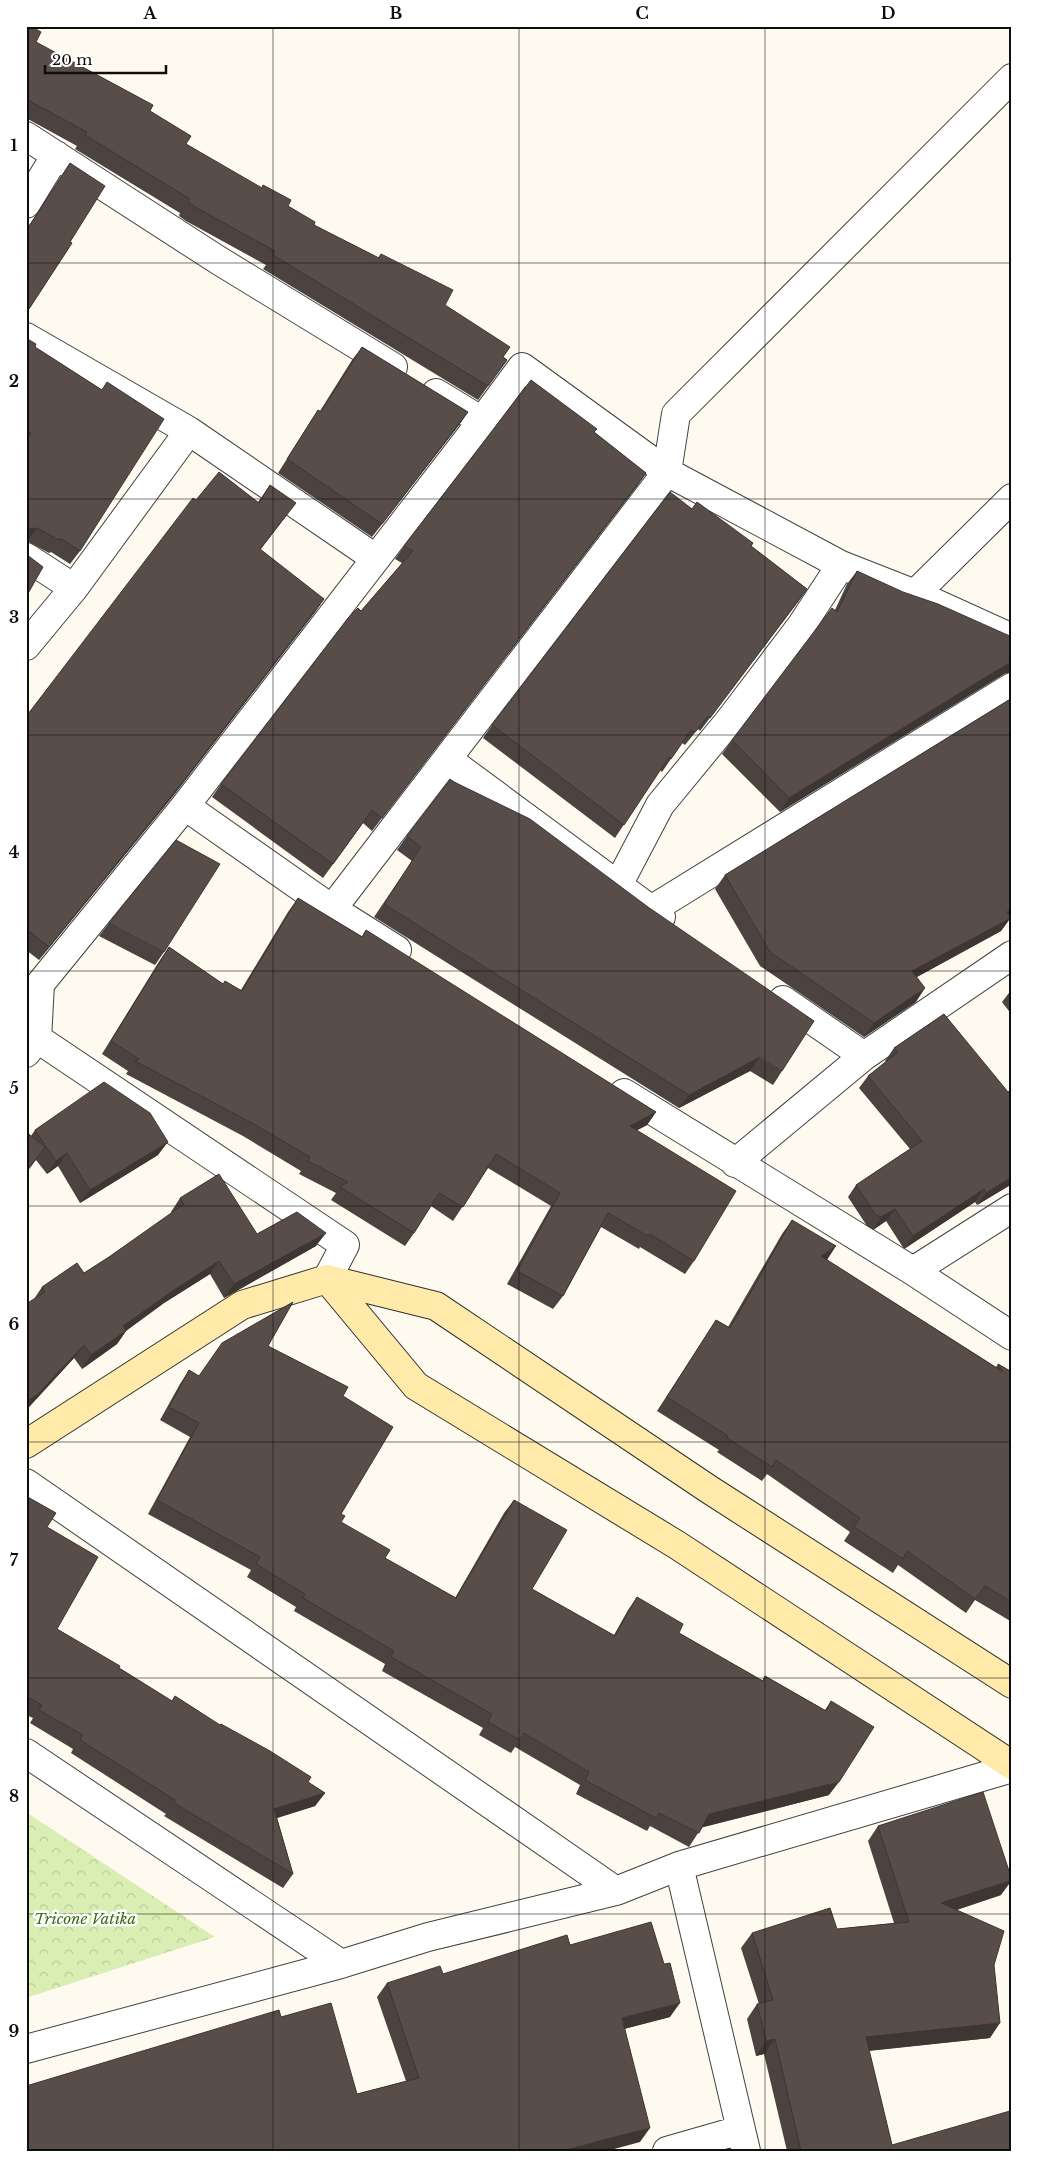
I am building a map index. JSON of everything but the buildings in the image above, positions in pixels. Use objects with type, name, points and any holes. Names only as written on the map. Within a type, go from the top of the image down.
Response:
[{"type":"street","points":[[332,909],[667,472],[676,414],[1012,78]]},
{"type":"street","points":[[26,136],[218,260],[482,421]]},
{"type":"street","points":[[26,204],[56,155]]},
{"type":"street","points":[[26,337],[189,431],[375,558]]},
{"type":"street","points":[[327,1279],[346,1245],[30,1041],[40,984],[185,806],[522,367],[667,472],[841,565],[915,594],[1012,638]]},
{"type":"street","points":[[26,646],[74,588],[189,431]]},
{"type":"street","points":[[915,594],[1012,498]]},
{"type":"street","points":[[26,557],[74,588]]},
{"type":"street","points":[[618,885],[660,804],[729,721],[801,626],[841,565]]},
{"type":"street","points":[[651,910],[1012,687]]},
{"type":"street","points":[[447,759],[651,910],[684,932]]},
{"type":"street","points":[[185,806],[332,909],[416,962]]},
{"type":"street","points":[[735,1163],[864,1056],[1012,955]]},
{"type":"street","points":[[766,988],[864,1056]]},
{"type":"street","points":[[601,1078],[735,1163],[913,1271],[1012,1336]]},
{"type":"street","points":[[913,1271],[1012,1208]]},
{"type":"street","points":[[327,1279],[416,1386],[678,1545],[1012,1767]]},
{"type":"street","points":[[26,1444],[242,1305],[327,1279],[436,1306],[710,1490],[1012,1684]]},
{"type":"street","points":[[26,1483],[616,1891]]},
{"type":"street","points":[[26,1753],[342,1964]]},
{"type":"street","points":[[26,2049],[342,1964],[428,1937],[616,1891],[679,1866],[1012,1767]]},
{"type":"street","points":[[667,2151],[743,2140],[679,1866]]},
{"type":"green space","name":"Tricone Vatika","points":[[26,1812],[215,1937],[26,1998]]}]
